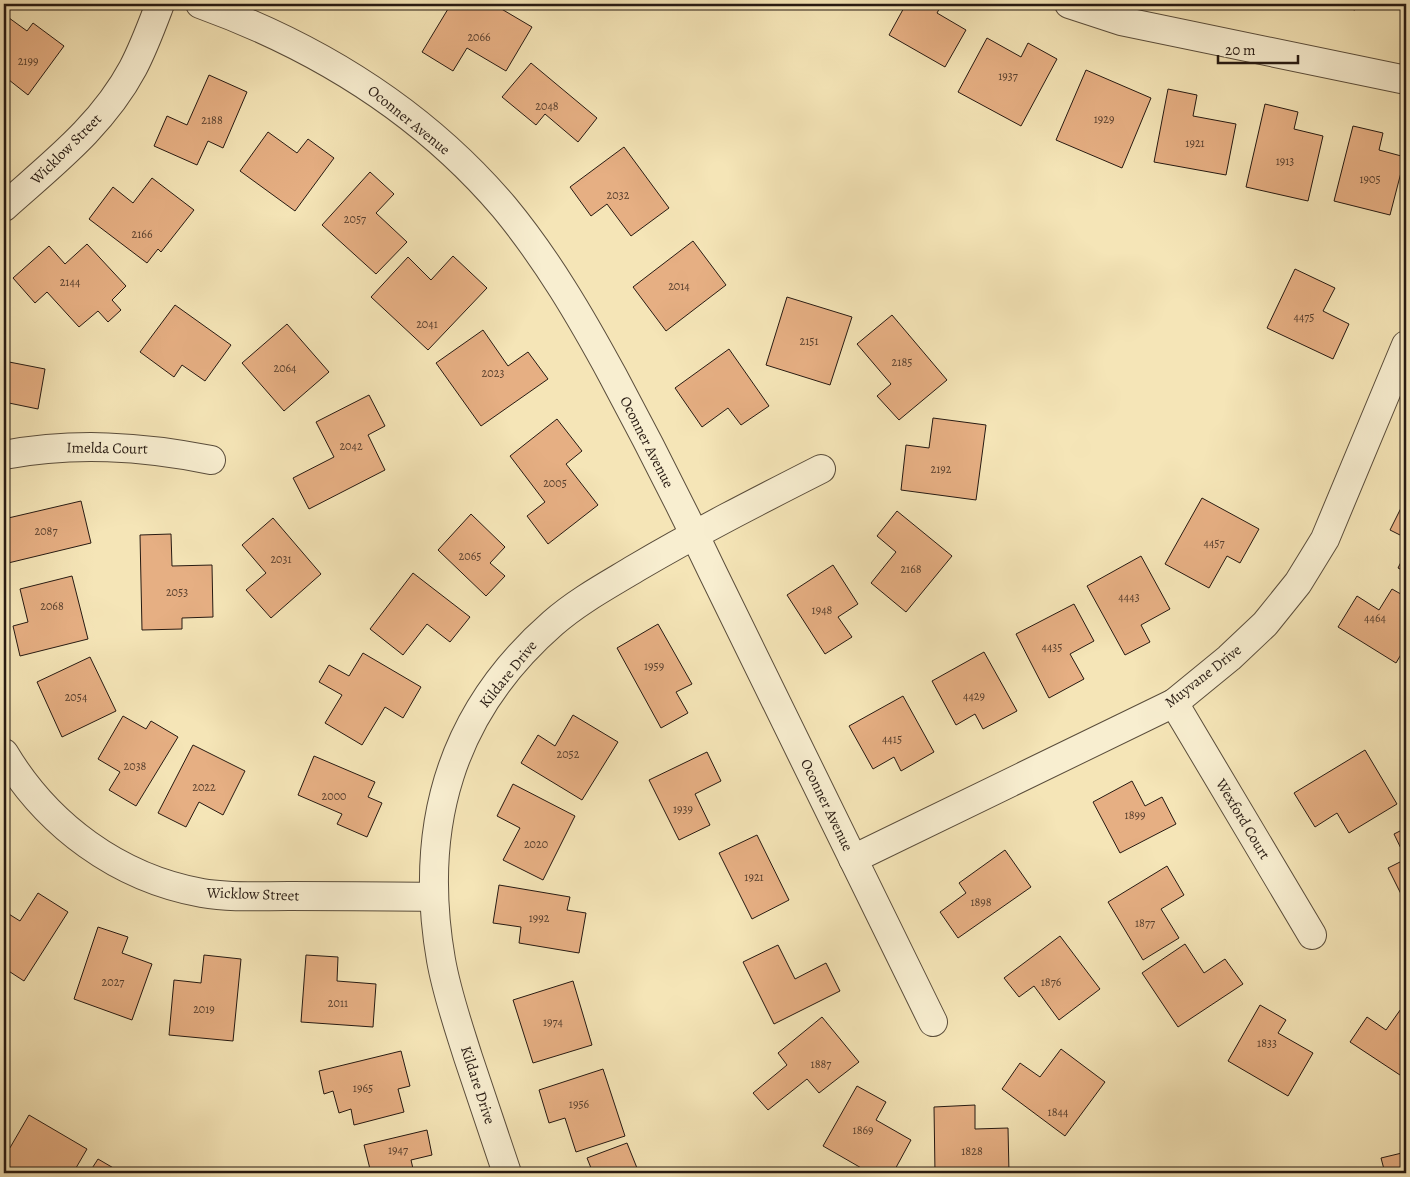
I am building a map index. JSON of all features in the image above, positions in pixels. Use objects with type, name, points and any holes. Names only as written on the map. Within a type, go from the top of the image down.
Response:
[{"type":"street","name":"Wicklow Street","points":[[4,207],[71,149],[104,112],[134,66],[160,4]]},
{"type":"street","name":"Oconner Avenue","points":[[200,4],[258,26],[347,73],[391,103],[447,150],[502,205],[529,239],[580,316],[694,534],[933,1022]]},
{"type":"street","points":[[1069,4],[1121,21],[1406,80]]},
{"type":"street","name":"Muyvane Drive","points":[[853,859],[1174,704],[1229,658],[1265,624],[1298,583],[1325,539],[1406,345]]},
{"type":"street","name":"Imelda Court","points":[[4,455],[62,447],[114,446],[167,451],[211,460]]},
{"type":"street","name":"Kildare Drive","points":[[507,1173],[448,993],[439,950],[434,897],[437,829],[449,773],[470,724],[493,688],[531,644],[576,606],[694,534],[821,469]]},
{"type":"street","name":"Wexford Court","points":[[1174,704],[1312,935]]},
{"type":"street","name":"Wicklow Street","points":[[4,753],[28,790],[57,821],[97,852],[156,881],[182,889],[222,896],[434,897]]},
{"type":"building","points":[[451,4],[493,4],[532,27],[506,71],[467,48],[453,71],[422,52]]},
{"type":"building","points":[[906,4],[942,4],[937,13],[966,30],[945,67],[889,35]]},
{"type":"building","points":[[1329,4],[1357,4],[1355,10]]},
{"type":"building","points":[[5,15],[27,31],[33,23],[64,46],[28,95],[4,76]]},
{"type":"building","points":[[987,38],[1021,57],[1028,43],[1057,59],[1021,126],[958,92]]},
{"type":"building","points":[[531,63],[597,118],[578,142],[545,114],[536,125],[502,97]]},
{"type":"building","points":[[1086,70],[1151,98],[1122,168],[1056,140]]},
{"type":"building","points":[[209,75],[247,92],[223,148],[208,141],[197,165],[154,146],[167,116],[187,125]]},
{"type":"building","points":[[1168,89],[1197,95],[1193,116],[1236,124],[1226,175],[1154,162]]},
{"type":"building","points":[[1265,104],[1298,112],[1294,129],[1323,136],[1308,201],[1246,187]]},
{"type":"building","points":[[1353,126],[1383,133],[1379,150],[1405,157],[1390,215],[1334,201]]},
{"type":"building","points":[[268,132],[297,153],[308,139],[334,158],[295,211],[240,171]]},
{"type":"building","points":[[624,147],[669,208],[631,236],[607,204],[591,216],[570,187]]},
{"type":"building","points":[[370,172],[394,194],[376,213],[407,242],[376,274],[322,225]]},
{"type":"building","points":[[152,178],[194,210],[161,252],[158,249],[147,263],[89,219],[113,187],[133,203]]},
{"type":"building","points":[[693,241],[726,285],[666,331],[633,287]]},
{"type":"building","points":[[87,244],[126,286],[112,300],[121,310],[108,322],[98,311],[79,327],[47,292],[35,303],[13,278],[49,246],[65,264]]},
{"type":"building","points":[[453,256],[487,288],[428,350],[371,297],[408,257],[431,280]]},
{"type":"building","points":[[1295,269],[1335,288],[1323,311],[1349,324],[1333,359],[1267,328]]},
{"type":"building","points":[[787,297],[852,317],[830,385],[766,365]]},
{"type":"building","points":[[175,305],[231,345],[205,381],[182,365],[174,377],[140,352]]},
{"type":"building","points":[[892,315],[947,380],[899,420],[877,396],[891,384],[857,344]]},
{"type":"building","points":[[287,324],[329,372],[284,411],[242,363]]},
{"type":"building","points":[[483,330],[508,366],[528,352],[548,379],[481,426],[436,363]]},
{"type":"building","points":[[729,349],[769,406],[741,425],[728,408],[702,427],[675,388]]},
{"type":"building","points":[[4,361],[45,369],[38,409],[4,402]]},
{"type":"building","points":[[369,395],[385,426],[368,435],[385,470],[309,509],[293,478],[334,457],[316,422]]},
{"type":"building","points":[[933,418],[986,425],[976,500],[901,490],[906,445],[929,448]]},
{"type":"building","points":[[557,419],[582,451],[566,464],[598,505],[548,544],[527,516],[545,502],[510,456]]},
{"type":"building","points":[[1202,498],[1259,529],[1240,563],[1227,556],[1209,588],[1165,564]]},
{"type":"building","points":[[81,501],[91,543],[4,564],[4,519]]},
{"type":"building","points":[[1406,501],[1406,538],[1390,530]]},
{"type":"building","points":[[897,511],[952,556],[906,612],[871,583],[896,552],[877,536]]},
{"type":"building","points":[[471,514],[505,547],[490,563],[505,576],[486,596],[438,550]]},
{"type":"building","points":[[273,518],[321,574],[271,618],[246,590],[266,573],[242,545]]},
{"type":"building","points":[[171,534],[172,566],[212,565],[213,617],[182,618],[182,629],[142,630],[140,535]]},
{"type":"building","points":[[1406,552],[1406,572],[1398,568]]},
{"type":"building","points":[[1141,556],[1170,609],[1141,625],[1150,642],[1125,655],[1087,586]]},
{"type":"building","points":[[833,565],[858,604],[838,617],[852,637],[825,654],[787,595]]},
{"type":"building","points":[[413,573],[470,617],[450,642],[427,624],[403,655],[370,629]]},
{"type":"building","points":[[72,576],[88,639],[20,656],[13,626],[28,622],[20,589]]},
{"type":"building","points":[[1392,589],[1406,597],[1406,646],[1396,663],[1338,627],[1357,596],[1379,610]]},
{"type":"building","points":[[1074,604],[1094,641],[1070,654],[1084,679],[1049,698],[1016,634]]},
{"type":"building","points":[[658,624],[692,684],[676,692],[688,713],[661,728],[617,648]]},
{"type":"building","points":[[984,652],[1017,711],[983,729],[975,714],[956,725],[932,681]]},
{"type":"building","points":[[363,653],[421,687],[403,718],[385,707],[362,745],[325,723],[342,695],[319,682],[329,665],[349,676]]},
{"type":"building","points":[[90,657],[116,711],[62,737],[37,682]]},
{"type":"building","points":[[903,696],[934,752],[901,771],[894,757],[873,769],[849,726]]},
{"type":"building","points":[[573,715],[618,742],[582,800],[521,763],[538,735],[555,746]]},
{"type":"building","points":[[123,716],[146,729],[151,721],[178,737],[136,806],[109,790],[120,772],[98,759]]},
{"type":"building","points":[[193,745],[245,771],[223,815],[199,802],[186,827],[158,813]]},
{"type":"building","points":[[1365,750],[1397,804],[1349,833],[1337,813],[1315,827],[1294,793]]},
{"type":"building","points":[[707,752],[721,781],[695,794],[710,825],[679,840],[649,780]]},
{"type":"building","points":[[314,756],[375,782],[368,797],[382,803],[367,837],[337,824],[342,814],[298,795]]},
{"type":"building","points":[[1132,781],[1145,806],[1162,797],[1176,824],[1120,853],[1093,802]]},
{"type":"building","points":[[513,784],[575,816],[543,880],[503,860],[520,828],[497,816]]},
{"type":"building","points":[[1406,828],[1406,859],[1394,834]]},
{"type":"building","points":[[757,835],[789,900],[752,919],[719,853]]},
{"type":"building","points":[[1005,850],[1031,887],[958,938],[940,912],[966,893],[959,883]]},
{"type":"building","points":[[1406,859],[1406,901],[1405,902],[1388,868]]},
{"type":"building","points":[[1167,866],[1184,895],[1161,909],[1179,938],[1143,960],[1108,902]]},
{"type":"building","points":[[499,885],[570,897],[567,910],[586,913],[579,953],[519,943],[521,927],[493,923]]},
{"type":"building","points":[[38,893],[68,912],[24,981],[4,968],[4,911],[20,921]]},
{"type":"building","points":[[98,927],[128,937],[122,953],[152,964],[132,1020],[74,999]]},
{"type":"building","points":[[1060,936],[1100,989],[1059,1020],[1034,986],[1019,997],[1004,978]]},
{"type":"building","points":[[1185,944],[1204,973],[1225,959],[1243,984],[1178,1027],[1142,973]]},
{"type":"building","points":[[778,945],[795,979],[826,963],[840,991],[774,1024],[743,962]]},
{"type":"building","points":[[204,955],[241,959],[233,1041],[169,1035],[174,980],[201,983]]},
{"type":"building","points":[[306,955],[338,957],[337,981],[376,984],[373,1027],[301,1022]]},
{"type":"building","points":[[573,981],[592,1045],[533,1063],[513,1000]]},
{"type":"building","points":[[1260,1005],[1286,1020],[1278,1033],[1313,1053],[1288,1096],[1228,1061]]},
{"type":"building","points":[[1403,1006],[1406,1008],[1406,1079],[1350,1042],[1367,1017],[1386,1030]]},
{"type":"building","points":[[822,1017],[859,1062],[819,1093],[807,1079],[768,1110],[753,1093],[787,1065],[778,1053]]},
{"type":"building","points":[[1061,1049],[1105,1082],[1065,1136],[1002,1089],[1020,1063],[1040,1077]]},
{"type":"building","points":[[401,1051],[410,1086],[398,1089],[404,1112],[354,1125],[351,1109],[339,1113],[333,1091],[324,1094],[319,1071]]},
{"type":"building","points":[[603,1069],[625,1136],[576,1152],[565,1118],[549,1123],[539,1090]]},
{"type":"building","points":[[857,1086],[886,1102],[876,1120],[911,1140],[893,1173],[870,1173],[823,1146]]},
{"type":"building","points":[[975,1105],[975,1129],[1008,1128],[1009,1173],[935,1173],[934,1107]]},
{"type":"building","points":[[29,1115],[87,1149],[73,1173],[4,1173],[4,1158]]},
{"type":"building","points":[[427,1130],[432,1155],[411,1160],[414,1173],[371,1173],[364,1145]]},
{"type":"building","points":[[627,1143],[639,1173],[593,1173],[587,1158]]},
{"type":"building","points":[[1406,1152],[1406,1173],[1385,1173],[1381,1158]]},
{"type":"building","points":[[98,1159],[122,1173],[89,1173]]}]
